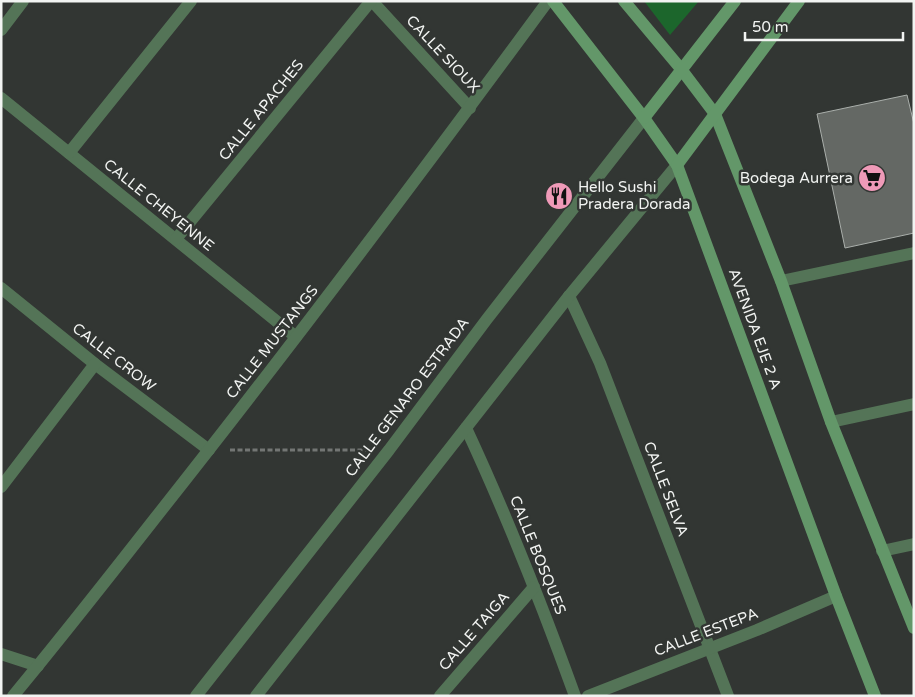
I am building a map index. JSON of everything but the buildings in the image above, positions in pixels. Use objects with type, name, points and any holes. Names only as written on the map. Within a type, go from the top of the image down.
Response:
[{"type":"street","points":[[1,30],[23,1]]},
{"type":"street","points":[[69,153],[191,1]]},
{"type":"street","name":"CALLE SIOUX","points":[[371,1],[470,108]]},
{"type":"street","name":"CALLE APACHES","points":[[176,239],[371,1]]},
{"type":"street","name":"CALLE MUSTANGS","points":[[13,696],[209,450],[296,337],[470,108],[548,1]]},
{"type":"street","name":"AVENIDA EJE 2 A","points":[[553,1],[644,118],[677,164],[836,596],[875,696]]},
{"type":"street","points":[[624,1],[681,69],[715,114],[781,281],[831,422],[914,628]]},
{"type":"street","points":[[644,118],[735,1]]},
{"type":"street","points":[[256,696],[569,296],[677,164],[799,1]]},
{"type":"street","name":"CALLE CHEYENNE","points":[[1,98],[296,337]]},
{"type":"street","name":"CALLE GENARO ESTRADA","points":[[196,696],[390,450],[487,319],[644,118]]},
{"type":"street","points":[[781,281],[914,253]]},
{"type":"street","name":"CALLE CROW","points":[[1,288],[95,364],[209,450]]},
{"type":"street","name":"CALLE SELVA","points":[[569,296],[600,363],[728,696]]},
{"type":"street","points":[[1,487],[95,364]]},
{"type":"street","points":[[831,422],[914,404]]},
{"type":"street","name":"CALLE BOSQUES","points":[[466,428],[491,481],[575,696]]},
{"type":"street","points":[[882,551],[914,544]]},
{"type":"street","name":"CALLE TAIGA","points":[[440,696],[534,587]]},
{"type":"street","name":"CALLE ESTEPA","points":[[588,696],[757,630],[836,596]]},
{"type":"street","points":[[1,654],[38,666]]},
{"type":"path","points":[[209,450],[390,450]]},
{"type":"green space","points":[[644,1],[699,1],[670,35]]},
{"type":"place","name":"Bodega Aurrera","points":[[872,178]]},
{"type":"place","name":"Hello Sushi Pradera Dorada","points":[[559,196]]}]
